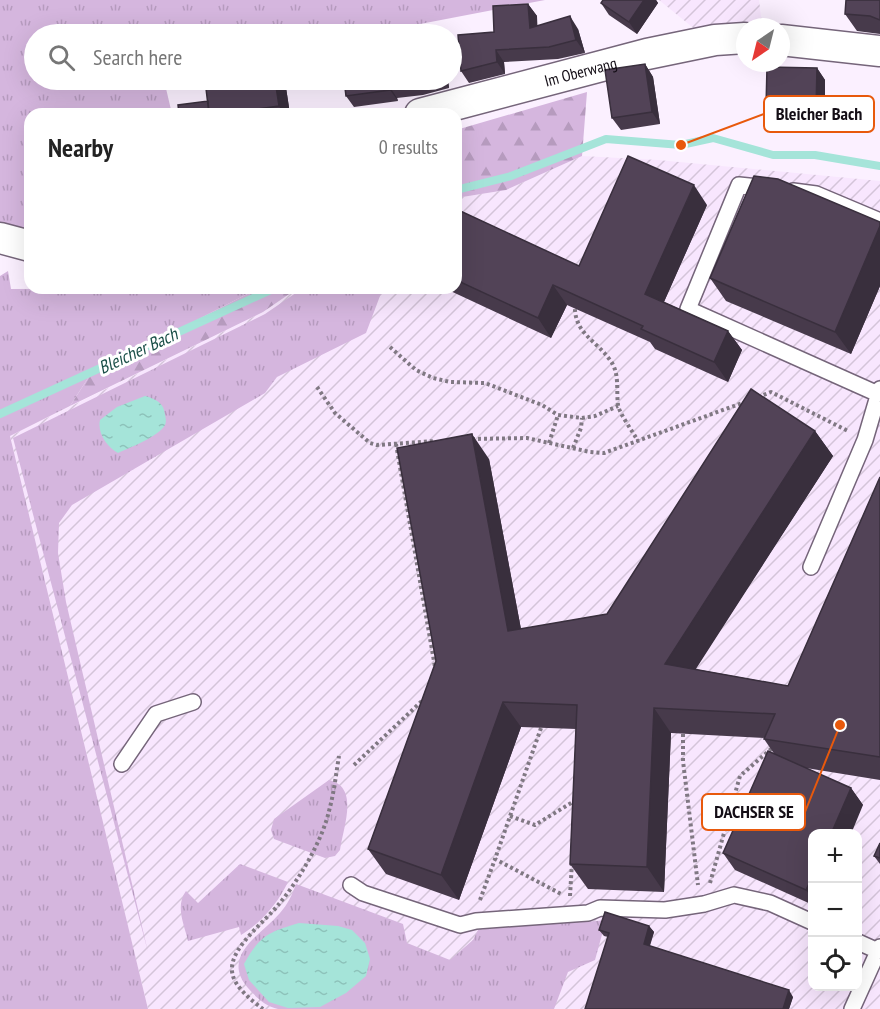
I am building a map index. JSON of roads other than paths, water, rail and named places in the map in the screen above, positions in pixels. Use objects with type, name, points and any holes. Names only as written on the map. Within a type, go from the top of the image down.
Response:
[{"type":"street","name":"Im Oberwang","points":[[443,108],[647,54],[715,40],[736,39]]},
{"type":"street","points":[[790,41],[880,51]]},
{"type":"lane","points":[[811,567],[865,440],[879,391],[688,309],[739,184],[816,194],[880,221]]},
{"type":"lane","points":[[122,764],[156,714],[193,702]]},
{"type":"lane","points":[[351,885],[363,893],[460,925],[476,921],[588,913],[600,908],[665,910],[704,904],[734,895],[770,903],[808,920]]},
{"type":"lane","points":[[852,1009],[879,949],[862,943]]},
{"type":"water","points":[[145,396],[161,405],[164,410],[165,425],[150,438],[118,453],[104,439],[100,430],[100,420],[117,407]]},
{"type":"water","points":[[299,923],[338,926],[352,930],[365,943],[370,959],[366,976],[346,993],[320,1007],[288,1008],[269,1002],[249,980],[244,964],[255,947],[266,936]]},
{"type":"waterway","name":"Bleicher Bach","points":[[462,188],[511,176],[606,139],[681,145],[713,138],[773,155],[815,155],[880,166]]},
{"type":"waterway","name":"Bleicher Bach","points":[[0,414],[262,294]]},
{"type":"place","name":"Bleicher Bach","points":[[681,145]]},
{"type":"place","name":"DACHSER SE","points":[[840,725]]}]
